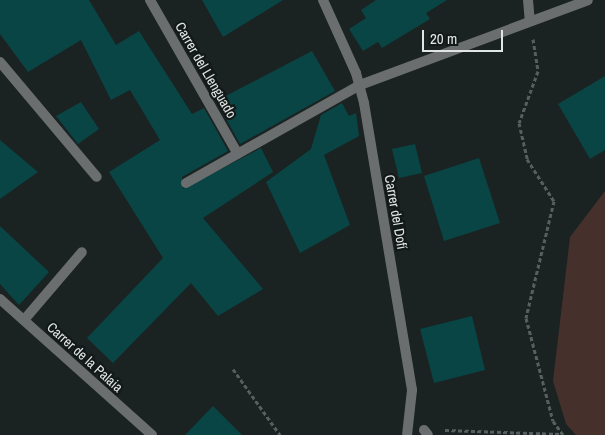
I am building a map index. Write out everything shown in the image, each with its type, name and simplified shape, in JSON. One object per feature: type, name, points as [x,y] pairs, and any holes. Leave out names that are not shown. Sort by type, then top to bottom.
[{"type":"street","name":"Carrer del Llenguado","points":[[150,0],[238,154]]},
{"type":"street","name":"Carrer del Dofí","points":[[323,0],[360,85],[412,390],[407,435]]},
{"type":"street","points":[[528,0],[530,21]]},
{"type":"street","points":[[186,183],[360,85],[588,0]]},
{"type":"street","points":[[0,62],[97,177]]},
{"type":"street","points":[[24,320],[82,252]]},
{"type":"street","name":"Carrer de la Palaia","points":[[0,299],[152,435]]},
{"type":"path","points":[[530,21],[538,71],[520,124],[527,159],[554,201],[526,318],[553,421],[563,435]]},
{"type":"path","points":[[233,369],[280,435]]},
{"type":"path","points":[[426,432],[563,435]]},
{"type":"shaded area","points":[[605,191],[605,435],[576,435],[566,424],[553,381],[570,237]]},
{"type":"building","points":[[0,0],[89,0],[116,45],[139,31],[192,114],[204,108],[228,151],[182,177],[183,189],[261,148],[273,172],[203,218],[263,289],[218,316],[191,283],[113,363],[87,338],[163,258],[109,172],[160,140],[130,90],[111,100],[81,40],[28,72],[0,34]]},
{"type":"building","points":[[202,0],[283,0],[223,37]]},
{"type":"building","points":[[376,0],[447,0],[426,13],[430,19],[382,48],[378,42],[363,51],[349,29],[366,18],[361,10]]},
{"type":"building","points":[[312,51],[335,91],[240,144],[216,101]]},
{"type":"building","points":[[605,76],[605,150],[590,159],[558,104]]},
{"type":"building","points":[[81,102],[99,129],[78,144],[56,116]]},
{"type":"building","points":[[342,103],[349,116],[356,113],[359,136],[324,155],[350,225],[300,253],[266,182],[311,149],[321,115]]},
{"type":"building","points":[[0,140],[38,172],[0,199]]},
{"type":"building","points":[[415,144],[422,173],[399,178],[392,149]]},
{"type":"building","points":[[479,158],[500,223],[444,241],[424,176]]},
{"type":"building","points":[[0,226],[49,272],[19,305],[0,284]]},
{"type":"building","points":[[472,316],[485,370],[434,383],[420,329]]},
{"type":"building","points":[[213,406],[242,435],[185,435]]}]
